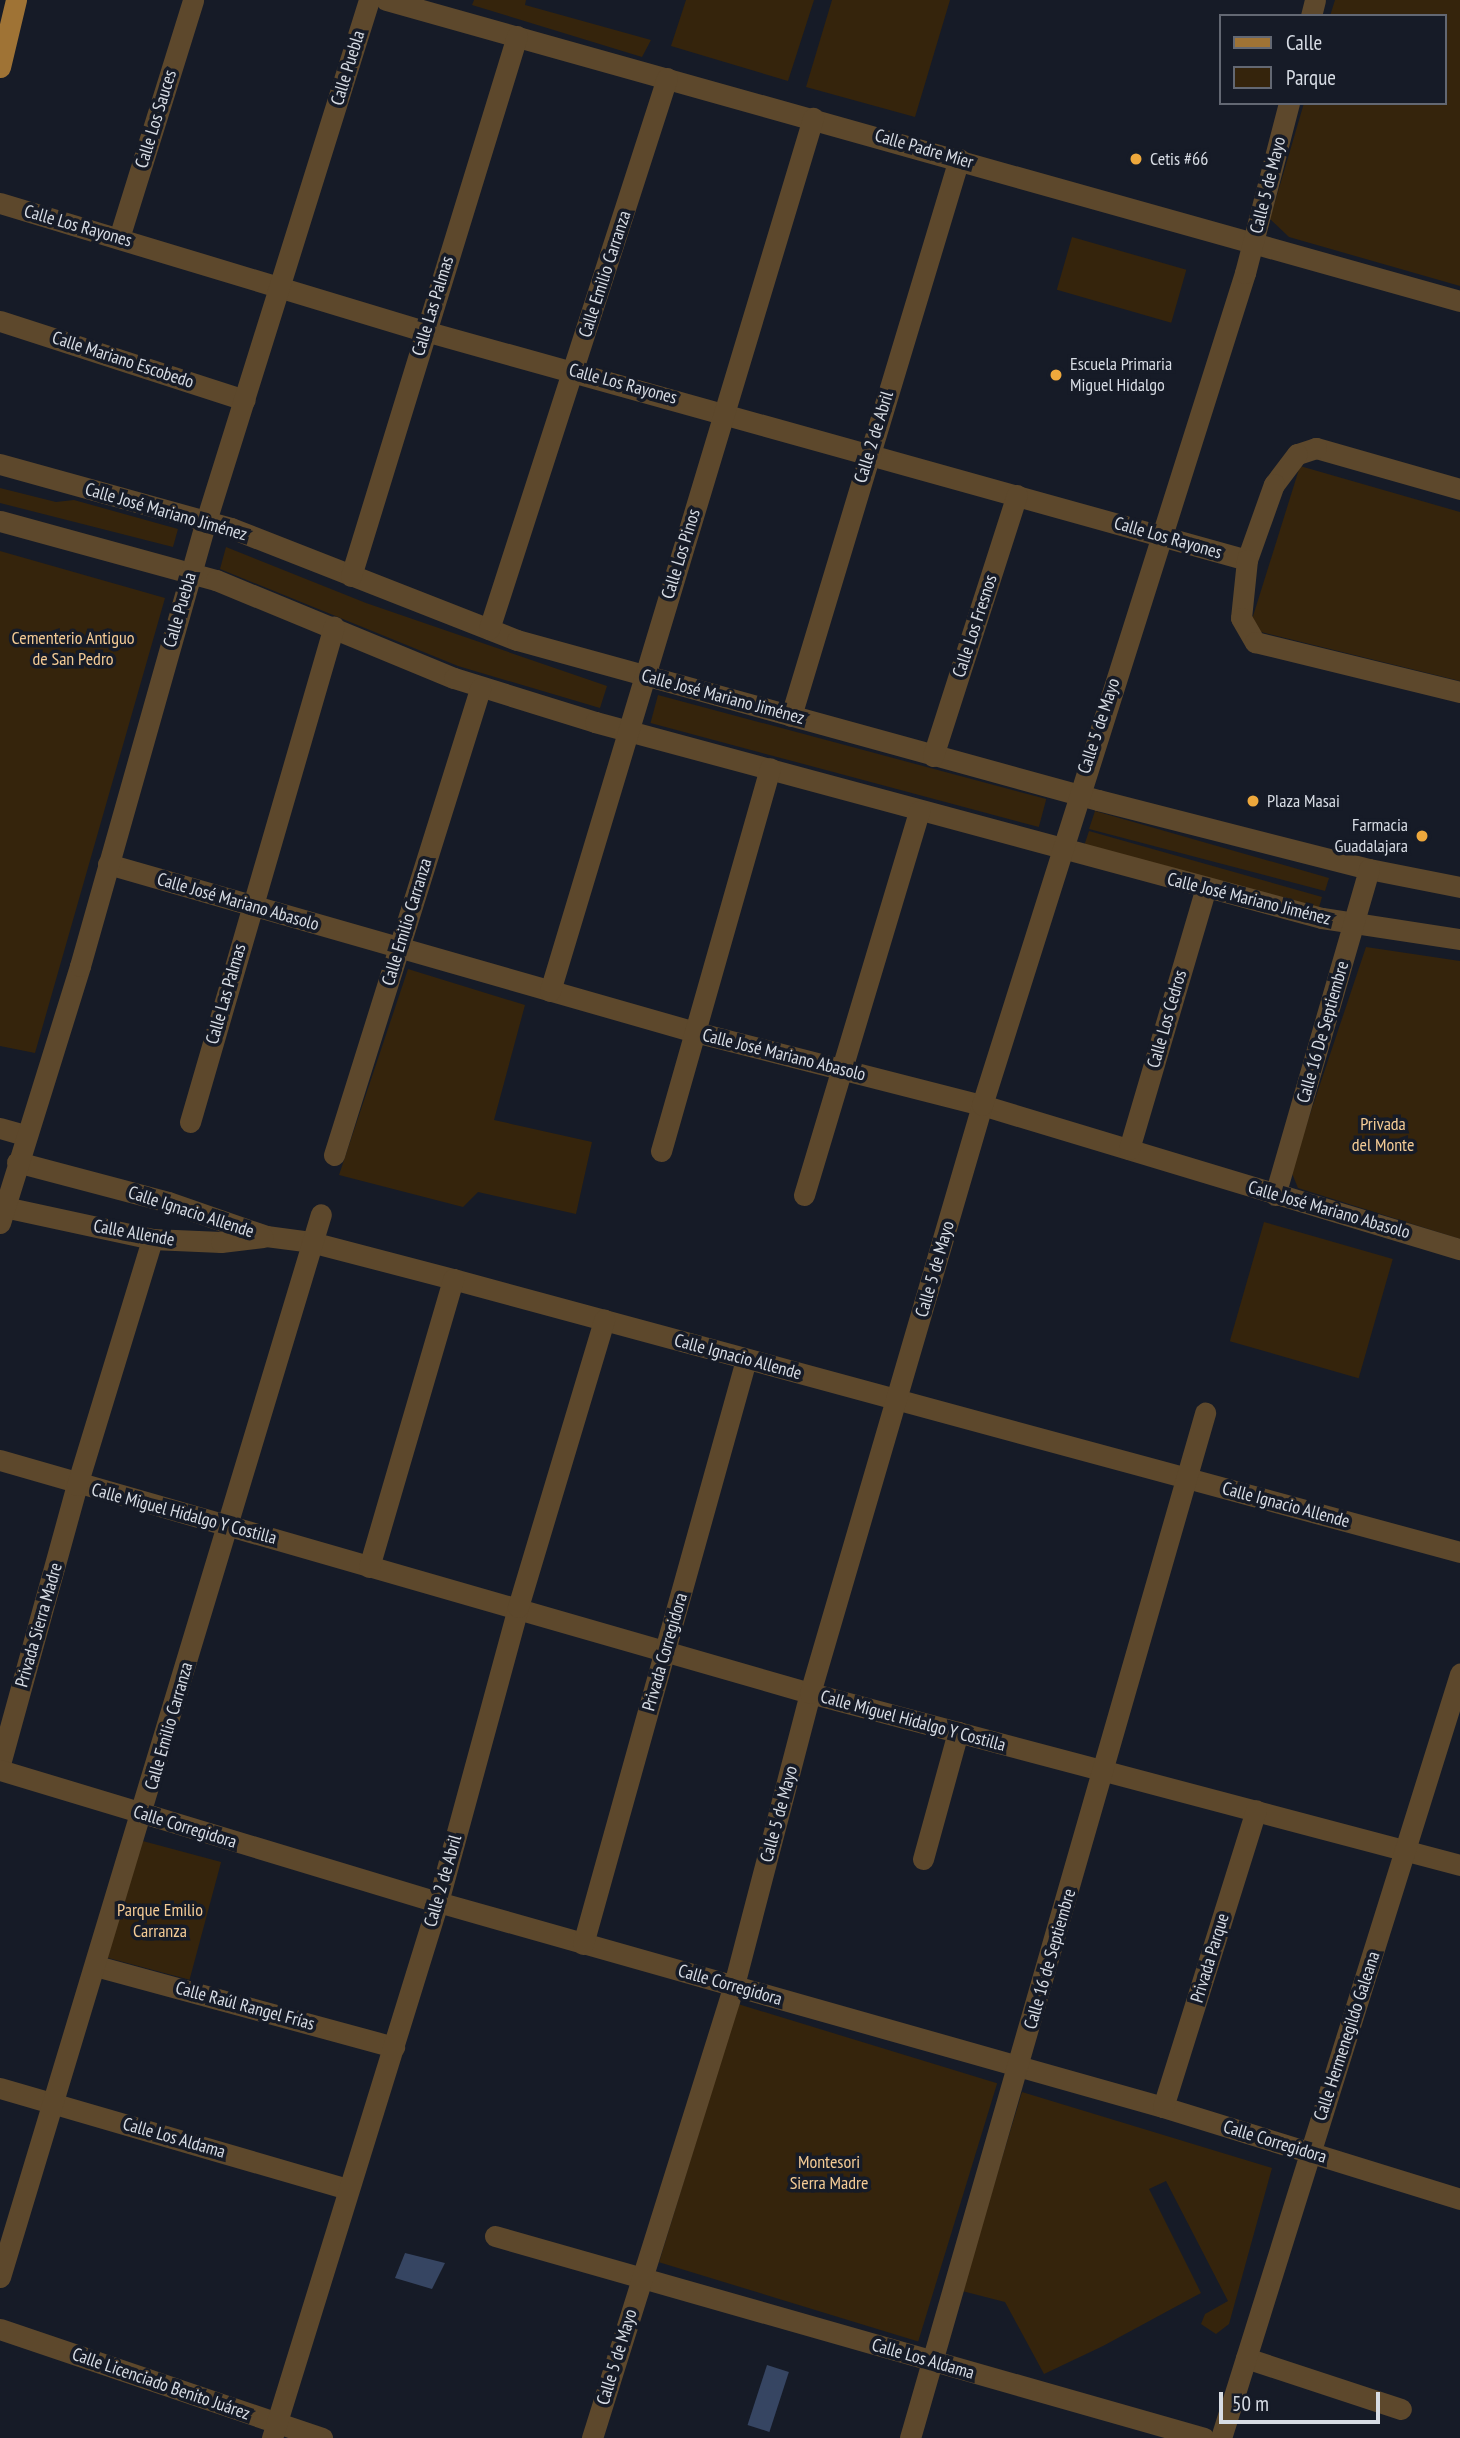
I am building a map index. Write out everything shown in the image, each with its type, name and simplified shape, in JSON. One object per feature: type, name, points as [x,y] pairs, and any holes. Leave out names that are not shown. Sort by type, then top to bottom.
[{"type":"main road","points":[[0,67],[16,0]]},
{"type":"street","name":"Calle Los Sauces","points":[[119,238],[193,0]]},
{"type":"street","name":"Calle Puebla","points":[[1,1212],[108,864],[206,521],[369,0]]},
{"type":"street","name":"Calle Padre Mier","points":[[386,0],[456,9],[517,36],[1460,301]]},
{"type":"street","name":"Calle Las Palmas","points":[[351,576],[517,36]]},
{"type":"street","name":"Calle Emilio Carranza","points":[[489,629],[667,78]]},
{"type":"street","name":"Calle 5 de Mayo","points":[[592,2438],[734,1985],[810,1693],[898,1400],[982,1105],[1077,794],[1163,537],[1254,244],[1289,105]]},
{"type":"street","name":"Calle Los Pinos","points":[[550,990],[626,730],[813,118]]},
{"type":"street","name":"Calle 2 de Abril","points":[[791,716],[958,159]]},
{"type":"street","name":"Calle Los Rayones","points":[[0,203],[425,331],[724,411],[1247,560]]},
{"type":"street","name":"Calle Mariano Escobedo","points":[[0,321],[245,400]]},
{"type":"street","points":[[1460,489],[1316,448],[1291,459],[1274,484],[1247,560],[1241,618],[1255,642],[1460,692]]},
{"type":"street","name":"Calle José Mariano Jiménez","points":[[0,464],[206,521],[489,629],[644,676],[1077,794],[1369,869],[1460,887]]},
{"type":"street","name":"Calle Los Fresnos","points":[[933,756],[1017,495]]},
{"type":"street","name":"Calle José Mariano Jiménez","points":[[0,521],[216,580],[334,626],[480,688],[626,730],[1206,888],[1354,925],[1460,939]]},
{"type":"street","name":"Calle Las Palmas","points":[[190,1122],[334,626]]},
{"type":"street","name":"Calle Emilio Carranza","points":[[334,1155],[480,688]]},
{"type":"street","points":[[661,1151],[770,768]]},
{"type":"street","points":[[804,1195],[919,811]]},
{"type":"street","name":"Calle José Mariano Abasolo","points":[[108,864],[695,1032],[982,1105],[1460,1249]]},
{"type":"street","name":"Calle 16 De Septiembre","points":[[1275,1195],[1369,869]]},
{"type":"street","name":"Calle Los Cedros","points":[[1129,1149],[1206,888]]},
{"type":"street","points":[[0,1128],[26,1135]]},
{"type":"street","name":"Calle Ignacio Allende","points":[[18,1162],[168,1202],[266,1236],[311,1242],[453,1279],[1460,1552]]},
{"type":"street","name":"Calle Allende","points":[[1,1212],[152,1239],[221,1242],[266,1236]]},
{"type":"street","name":"Calle Emilio Carranza","points":[[0,2277],[143,1814],[226,1524],[321,1214]]},
{"type":"street","points":[[77,1485],[152,1239]]},
{"type":"street","points":[[369,1567],[453,1279]]},
{"type":"street","name":"Calle 2 de Abril","points":[[274,2431],[438,1902],[518,1607],[604,1320]]},
{"type":"street","name":"Privada Corregidora","points":[[583,1944],[746,1360]]},
{"type":"street","name":"Calle 16 de Septiembre","points":[[910,2438],[1019,2069],[1205,1413]]},
{"type":"street","name":"Calle Miguel Hidalgo Y Costilla","points":[[0,1460],[77,1485],[226,1524],[810,1693],[1103,1773],[1256,1810],[1460,1865]]},
{"type":"street","name":"Privada Sierra Madre","points":[[0,1767],[77,1485]]},
{"type":"street","name":"Calle Hermenegildo Galeana","points":[[1221,2438],[1460,1674]]},
{"type":"street","points":[[923,1859],[958,1732]]},
{"type":"street","name":"Calle Corregidora","points":[[0,1767],[143,1814],[438,1902],[1019,2069],[1163,2107],[1460,2199]]},
{"type":"street","name":"Privada Parque","points":[[1163,2107],[1256,1810]]},
{"type":"street","name":"Calle Raúl Rangel Frías","points":[[96,1966],[394,2047]]},
{"type":"street","name":"Calle Los Aldama","points":[[0,2088],[347,2189]]},
{"type":"street","name":"Calle Los Aldama","points":[[495,2236],[1204,2438]]},
{"type":"street","name":"Calle Licenciado Benito Juárez","points":[[0,2329],[274,2431],[322,2438]]},
{"type":"street","points":[[1246,2358],[1401,2409]]},
{"type":"green space","points":[[474,0],[526,0],[525,5],[651,40],[642,57],[472,5]]},
{"type":"green space","points":[[686,0],[814,0],[788,81],[671,46]]},
{"type":"green space","points":[[832,0],[950,0],[915,117],[806,87]]},
{"type":"green space","points":[[1335,0],[1460,0],[1460,286],[1289,237],[1270,219],[1303,105],[1446,105],[1446,14],[1331,14]]},
{"type":"green space","points":[[1072,237],[1186,270],[1171,323],[1057,290]]},
{"type":"green space","points":[[1300,466],[1460,512],[1460,681],[1249,629]]},
{"type":"green space","points":[[0,488],[56,502],[74,500],[178,529],[173,547],[0,503]]},
{"type":"green space","points":[[226,547],[366,603],[607,686],[600,708],[458,666],[220,569]]},
{"type":"green space","name":"Cementerio Antiguo de San Pedro","points":[[0,551],[165,598],[35,1053],[0,1046]]},
{"type":"green space","points":[[658,695],[1046,799],[1039,827],[650,723]]},
{"type":"green space","points":[[1095,811],[1329,878],[1325,891],[1089,829]]},
{"type":"green space","points":[[1089,831],[1322,897],[1318,911],[1083,849]]},
{"type":"green space","name":"Privada del Monte","points":[[1366,947],[1460,961],[1460,1239],[1298,1188],[1291,1171]]},
{"type":"green space","points":[[408,969],[525,1005],[494,1120],[592,1142],[576,1214],[478,1192],[463,1207],[339,1175]]},
{"type":"green space","points":[[1264,1222],[1393,1259],[1359,1378],[1230,1341]]},
{"type":"green space","name":"Parque Emilio Carranza","points":[[139,1840],[221,1862],[190,1980],[107,1958]]},
{"type":"green space","name":"Montesori Sierra Madre","points":[[738,2004],[997,2083],[918,2341],[659,2262]]},
{"type":"green space","points":[[1022,2092],[1272,2168],[1229,2324],[1216,2334],[1201,2324],[1205,2314],[1228,2301],[1166,2181],[1149,2189],[1201,2293],[1103,2346],[1044,2374],[1005,2302],[962,2291]]},
{"type":"water","points":[[405,2253],[445,2263],[432,2289],[395,2278]]},
{"type":"water","points":[[767,2365],[789,2372],[769,2432],[748,2425]]},
{"type":"place","name":"Cetis #66","points":[[1136,159]]},
{"type":"place","name":"Escuela Primaria Miguel Hidalgo","points":[[1056,375]]},
{"type":"place","name":"Plaza Masai","points":[[1253,801]]},
{"type":"place","name":"Farmacia Guadalajara","points":[[1422,836]]}]
